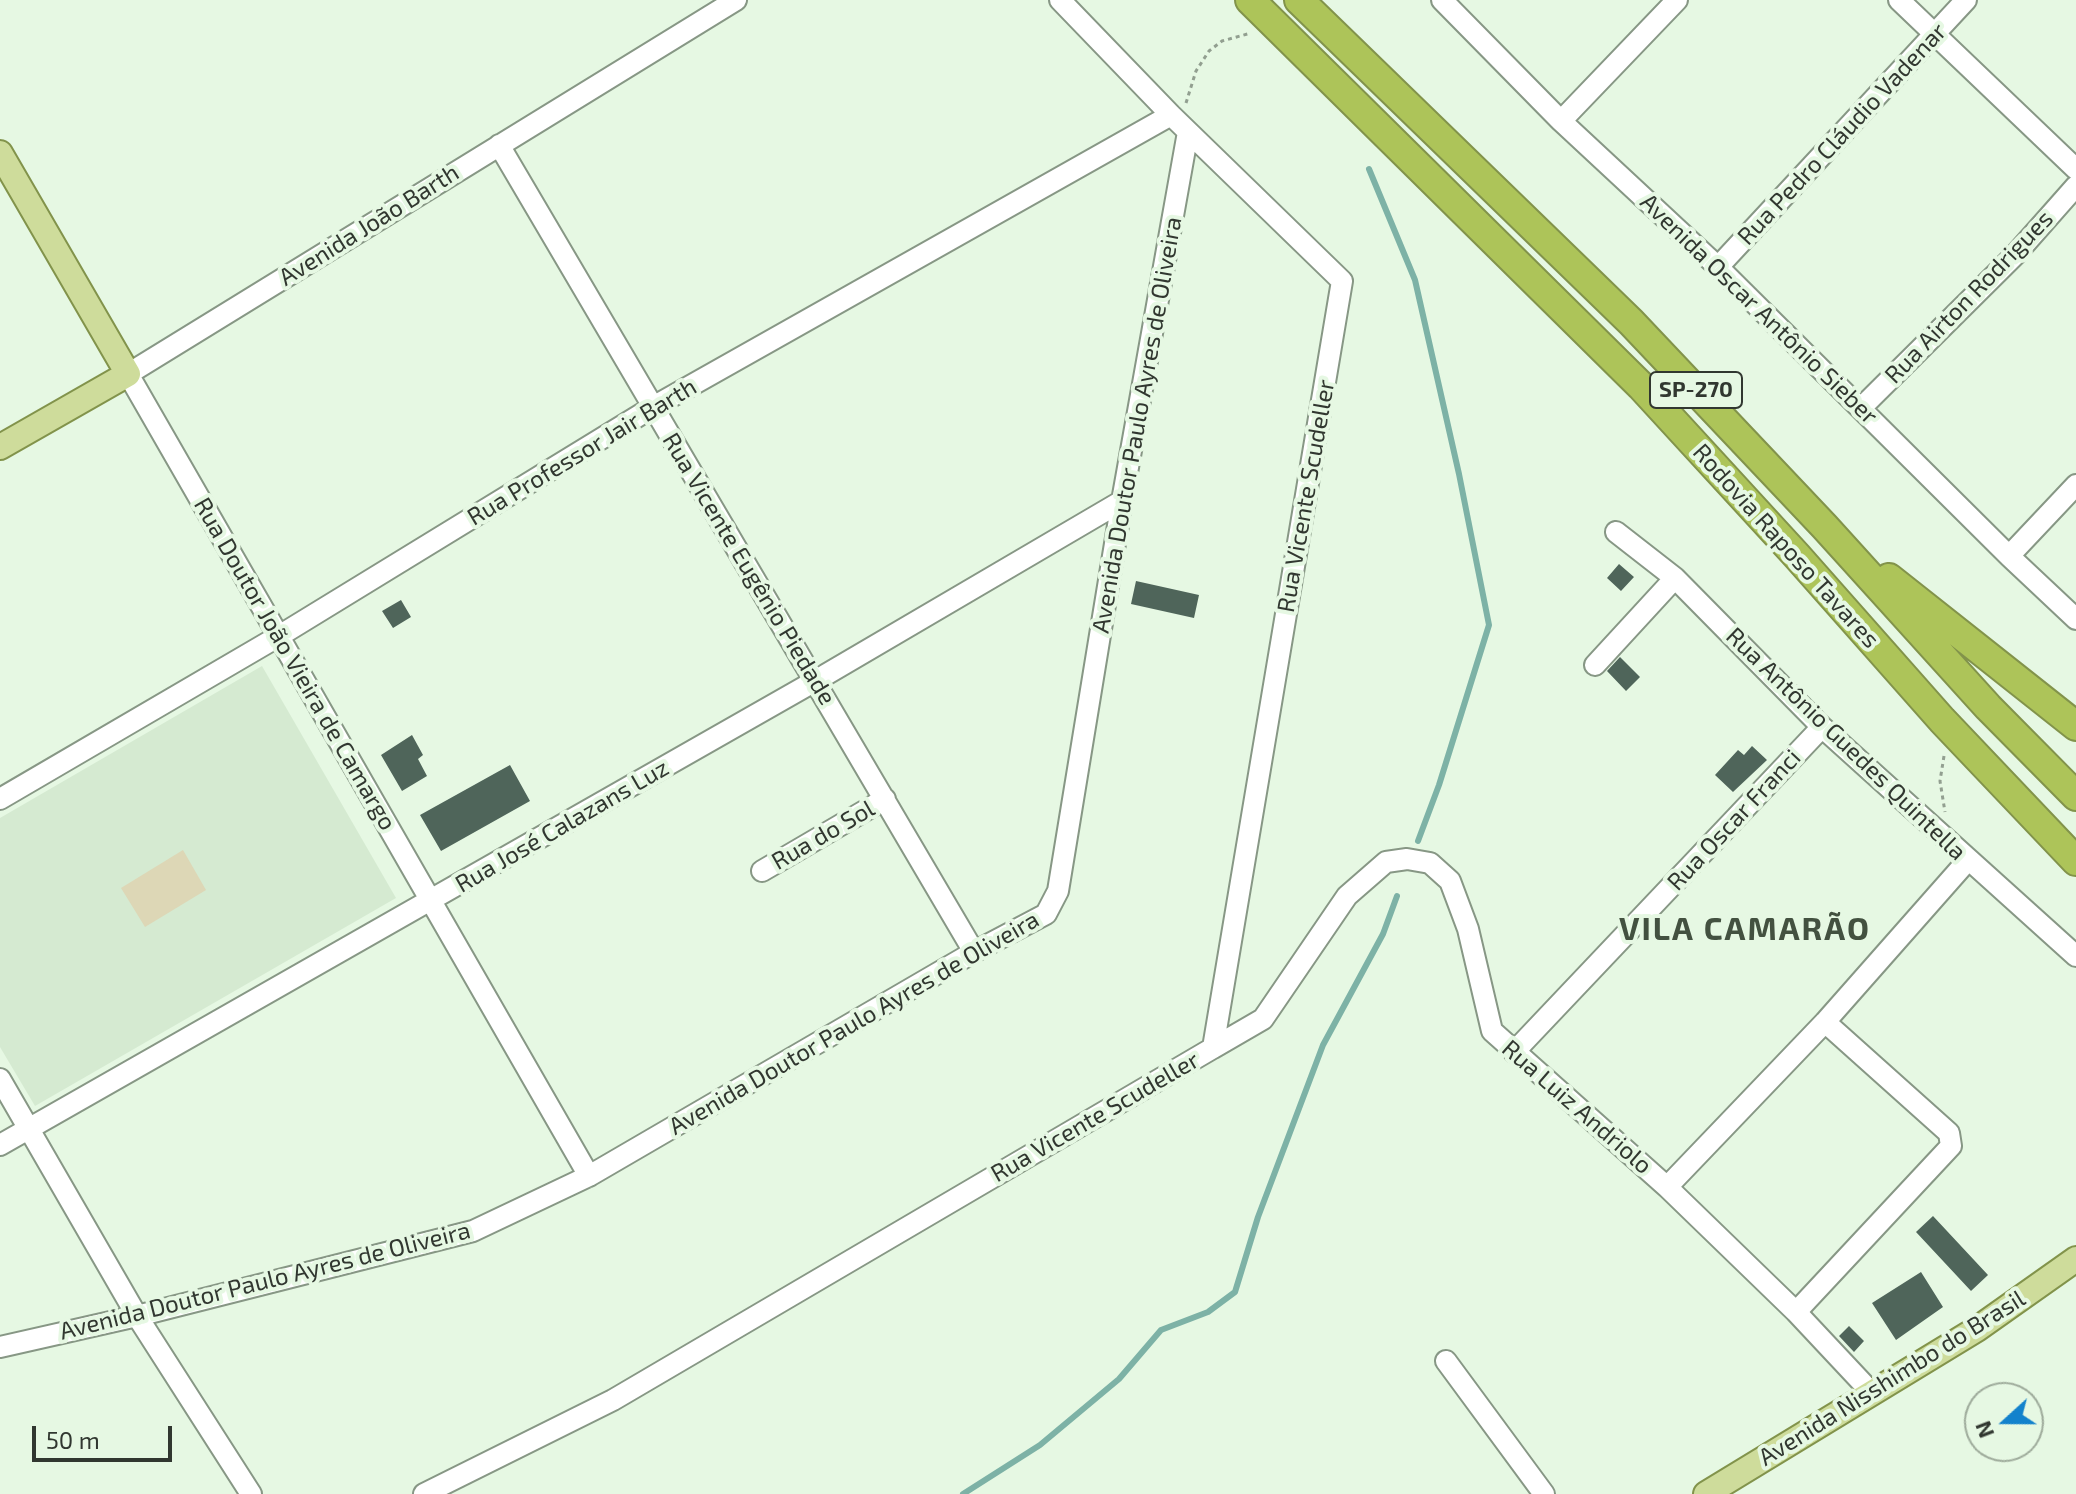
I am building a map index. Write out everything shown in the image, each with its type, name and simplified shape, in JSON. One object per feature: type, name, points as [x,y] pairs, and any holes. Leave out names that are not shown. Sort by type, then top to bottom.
[{"type":"highway","name":"Rodovia Raposo Tavares","points":[[1250,0],[1641,386],[1958,737],[2076,861]]},
{"type":"highway","name":"Rodovia Raposo Tavares","points":[[1299,0],[1631,322],[1825,527],[1988,707],[2076,796]]},
{"type":"highway","points":[[1825,527],[2076,726]]},
{"type":"main road","name":"Rua Doutor João Vieira de Camargo","points":[[0,153],[128,374]]},
{"type":"main road","name":"Avenida João Barth","points":[[0,447],[128,374]]},
{"type":"main road","name":"Avenida Nisshimbo do Brasil","points":[[1706,1494],[1977,1329],[2076,1259]]},
{"type":"street","name":"Avenida João Barth","points":[[128,374],[736,0]]},
{"type":"street","points":[[1060,0],[1179,124]]},
{"type":"street","name":"Avenida Oscar Antônio Sieber","points":[[1442,0],[1561,121],[1718,267],[2076,619]]},
{"type":"street","points":[[1561,121],[1677,0]]},
{"type":"street","points":[[1899,0],[2076,169]]},
{"type":"street","name":"Rua Pedro Cláudio Vadenar","points":[[1718,267],[1966,0]]},
{"type":"street","name":"Rua Vicente Scudeller","points":[[424,1494],[613,1400],[1213,1048],[1342,281],[1179,124]]},
{"type":"street","name":"Rua Professor Jair Barth","points":[[0,799],[279,636],[653,407],[1179,124]]},
{"type":"street","name":"Avenida Doutor Paulo Ayres de Oliveira","points":[[0,1347],[137,1316],[473,1231],[589,1176],[974,952],[1046,914],[1058,891],[1122,501],[1179,124]]},
{"type":"street","name":"Rua Vicente Eugênio Piedade","points":[[499,145],[974,952]]},
{"type":"street","name":"Rua Airton Rodrigues","points":[[1862,407],[2015,255],[2076,186]]},
{"type":"street","name":"Rua Doutor João Vieira de Camargo","points":[[128,374],[589,1176]]},
{"type":"street","points":[[2009,556],[2076,485]]},
{"type":"street","name":"Rua José Calazans Luz","points":[[0,1145],[815,681],[1122,501]]},
{"type":"street","name":"Rua Antônio Guedes Quintella","points":[[1616,532],[1675,578],[1822,727],[2076,956]]},
{"type":"street","points":[[1595,665],[1675,578]]},
{"type":"street","name":"Rua Oscar Franci","points":[[1514,1052],[1822,727]]},
{"type":"street","name":"Rua do Sol","points":[[762,871],[885,799]]},
{"type":"street","name":"Rua Luiz Andriolo","points":[[1213,1048],[1263,1019],[1347,896],[1386,862],[1407,859],[1430,863],[1450,881],[1468,929],[1492,1031],[1667,1187],[1796,1312],[1871,1392]]},
{"type":"street","points":[[1667,1187],[1825,1022],[1968,860]]},
{"type":"street","points":[[1796,1312],[1951,1146],[1949,1133],[1825,1022]]},
{"type":"street","points":[[0,1079],[137,1316],[251,1494]]},
{"type":"street","points":[[1446,1361],[1544,1494]]},
{"type":"path","points":[[1179,124],[1196,71],[1209,51],[1222,41],[1249,33],[1283,31]]},
{"type":"path","points":[[1946,816],[1940,781],[1944,758],[1958,737]]},
{"type":"shaded area","points":[[262,666],[396,898],[35,1106],[0,1047],[0,818]]},
{"type":"shaded area","points":[[183,850],[206,890],[145,927],[121,888]]},
{"type":"building","points":[[1619,564],[1634,577],[1621,591],[1607,578]]},
{"type":"building","points":[[1136,581],[1199,595],[1194,618],[1131,604]]},
{"type":"building","points":[[401,600],[411,617],[393,628],[382,611]]},
{"type":"building","points":[[1620,657],[1640,677],[1626,691],[1607,671]]},
{"type":"building","points":[[412,735],[423,755],[418,759],[427,776],[402,791],[381,755]]},
{"type":"building","points":[[1752,746],[1767,760],[1733,792],[1715,775],[1738,750],[1744,755]]},
{"type":"building","points":[[510,765],[530,801],[441,851],[420,815]]},
{"type":"building","points":[[1933,1216],[1988,1275],[1971,1291],[1916,1232]]},
{"type":"building","points":[[1921,1272],[1943,1307],[1896,1340],[1872,1303]]},
{"type":"building","points":[[1849,1326],[1864,1341],[1854,1352],[1839,1336]]},
{"type":"waterway","points":[[1369,169],[1415,280],[1489,625],[1439,785],[1418,841]]},
{"type":"waterway","points":[[963,1494],[1040,1445],[1119,1379],[1161,1330],[1208,1312],[1235,1292],[1258,1217],[1323,1045],[1383,934],[1397,896]]},
{"type":"district","name":"VILA CAMARÃO","points":[[1745,929]]}]
